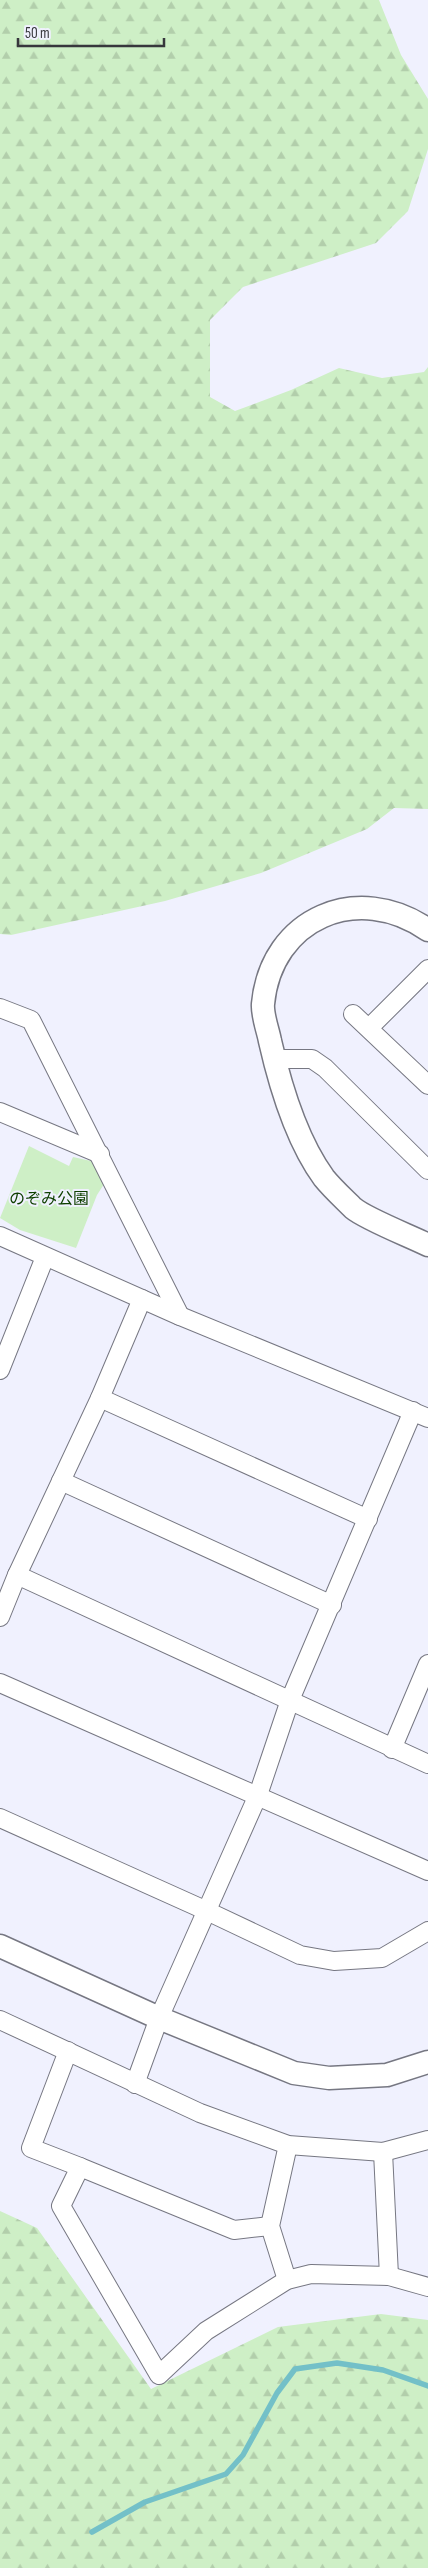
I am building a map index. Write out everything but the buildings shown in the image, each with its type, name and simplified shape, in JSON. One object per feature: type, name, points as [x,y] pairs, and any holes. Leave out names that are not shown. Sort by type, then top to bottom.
[{"type":"street","points":[[428,930],[396,913],[366,907],[336,910],[311,921],[292,936],[270,969],[262,1006],[274,1059],[292,1115],[324,1178],[355,1209],[428,1245]]},
{"type":"street","points":[[370,1028],[428,969]]},
{"type":"street","points":[[0,1008],[31,1020],[180,1316]]},
{"type":"street","points":[[353,1014],[370,1028],[428,1085]]},
{"type":"street","points":[[274,1059],[312,1059],[325,1068],[428,1170]]},
{"type":"street","points":[[0,1112],[100,1154]]},
{"type":"street","points":[[0,1236],[45,1258],[180,1316],[421,1415],[368,1519],[290,1700],[258,1795],[159,2018],[135,2084]]},
{"type":"street","points":[[1,1366],[45,1258]]},
{"type":"street","points":[[0,1617],[17,1575],[100,1398],[142,1299]]},
{"type":"street","points":[[100,1398],[368,1519]]},
{"type":"street","points":[[61,1481],[332,1605]]},
{"type":"street","points":[[17,1575],[428,1764]]},
{"type":"street","points":[[392,1749],[428,1664]]},
{"type":"street","points":[[0,1683],[428,1871]]},
{"type":"street","points":[[0,1818],[207,1911],[300,1956],[334,1962],[382,1958],[428,1932]]},
{"type":"street","points":[[0,1946],[159,2018],[294,2073],[329,2078],[387,2075],[428,2062]]},
{"type":"street","points":[[0,2020],[200,2113],[288,2145],[383,2152],[428,2140]]},
{"type":"street","points":[[68,2051],[31,2148],[234,2230],[270,2226]]},
{"type":"street","points":[[286,2280],[270,2226],[288,2145]]},
{"type":"street","points":[[383,2152],[389,2276]]},
{"type":"street","points":[[80,2167],[61,2206],[159,2375],[206,2331],[286,2280],[311,2274],[389,2276],[428,2287]]},
{"type":"green space","points":[[0,0],[379,0],[401,55],[428,99],[428,149],[408,211],[376,243],[243,287],[210,320],[210,397],[235,411],[291,390],[339,368],[382,378],[424,372],[428,367],[428,809],[394,808],[367,829],[261,873],[165,901],[11,935],[0,934]]},
{"type":"green space","name":"のぞみ公園","points":[[29,1146],[69,1166],[73,1157],[91,1161],[106,1181],[97,1195],[76,1248],[20,1230],[0,1218]]},
{"type":"green space","points":[[0,2211],[37,2228],[151,2389],[278,2327],[381,2314],[428,2320],[428,2568],[0,2568]]},
{"type":"waterway","points":[[92,2532],[145,2502],[226,2474],[243,2455],[277,2393],[295,2369],[337,2363],[383,2370],[428,2386]]}]
